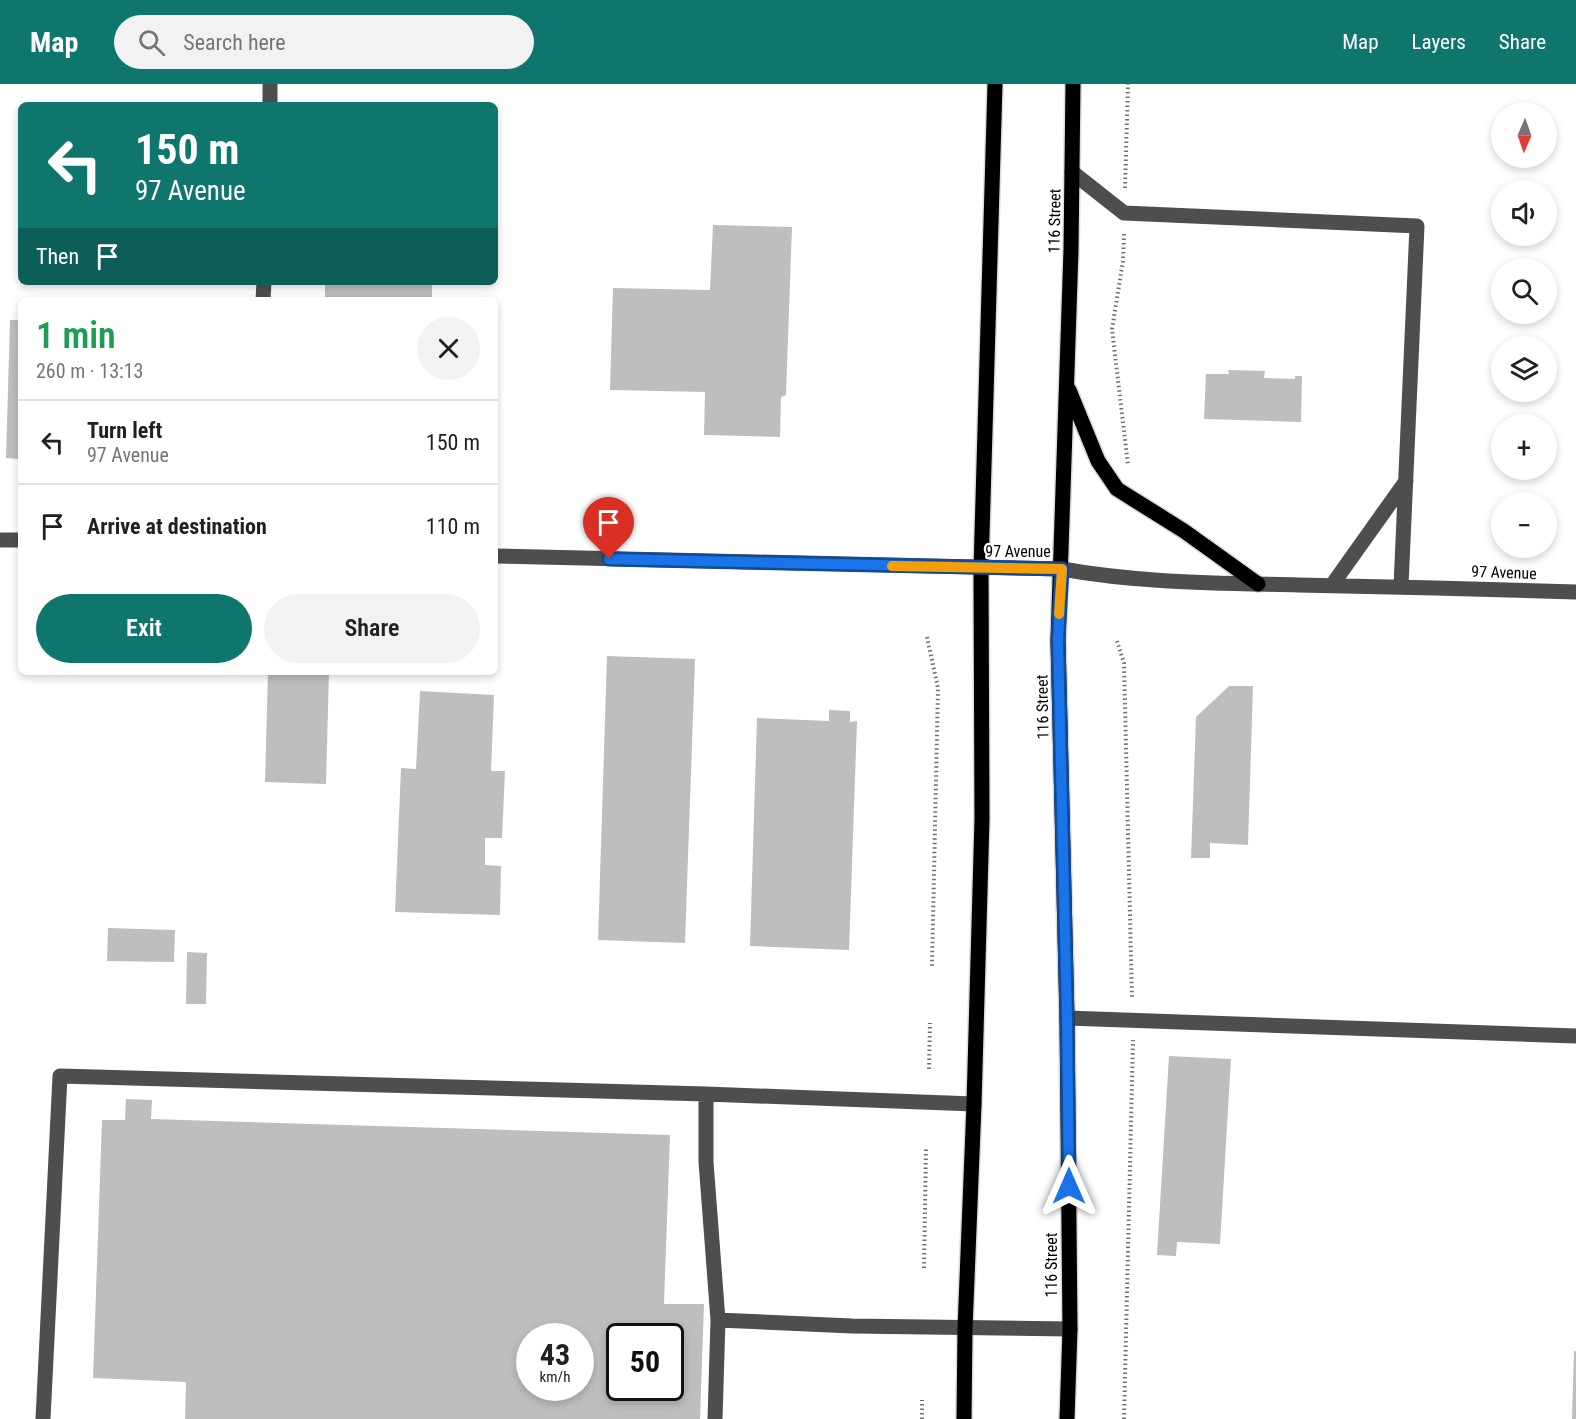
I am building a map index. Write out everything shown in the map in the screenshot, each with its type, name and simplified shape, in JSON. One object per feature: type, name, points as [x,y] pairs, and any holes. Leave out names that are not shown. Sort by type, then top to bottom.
[{"type":"main road","points":[[964,1419],[982,808],[981,568],[995,84]]},
{"type":"main road","name":"116 Street","points":[[1067,1419],[1070,1329],[1067,1018],[1058,640],[1062,569],[1073,84]]},
{"type":"main road","points":[[1066,384],[1098,461],[1117,489],[1184,531],[1258,584]]},
{"type":"street","points":[[270,84],[270,102]]},
{"type":"street","points":[[1072,172],[1124,213],[1417,226],[1401,586]]},
{"type":"street","points":[[1332,585],[1406,482]]},
{"type":"street","points":[[0,540],[18,540]]},
{"type":"street","name":"97 Avenue","points":[[498,556],[1062,569],[1109,577],[1258,584],[1576,592]]},
{"type":"street","points":[[1067,1018],[1576,1036]]},
{"type":"street","points":[[43,1419],[60,1076],[974,1104]]},
{"type":"street","points":[[706,1094],[706,1162],[718,1320],[715,1419]]},
{"type":"street","points":[[718,1320],[965,1329],[1070,1329]]},
{"type":"path","points":[[1128,84],[1123,261],[1112,329],[1128,472]]},
{"type":"path","points":[[927,637],[938,688],[932,966]]},
{"type":"path","points":[[929,1069],[930,1023]]},
{"type":"path","points":[[924,1268],[926,1148]]},
{"type":"path","points":[[922,1400],[922,1419]]},
{"type":"building","points":[[713,225],[792,227],[786,395],[781,397],[780,437],[704,435],[705,392],[610,390],[613,288],[710,290]]},
{"type":"building","points":[[325,285],[432,285],[432,297],[325,297]]},
{"type":"building","points":[[10,320],[18,320],[18,459],[6,458]]},
{"type":"building","points":[[1228,370],[1265,371],[1264,378],[1295,379],[1295,376],[1302,376],[1301,422],[1204,419],[1206,374],[1229,374]]},
{"type":"building","points":[[607,656],[695,659],[685,943],[598,940]]},
{"type":"building","points":[[268,675],[329,675],[326,784],[265,782]]},
{"type":"building","points":[[1229,686],[1253,686],[1248,845],[1210,843],[1210,858],[1191,858],[1196,717]]},
{"type":"building","points":[[420,691],[494,695],[491,771],[505,771],[502,838],[485,838],[485,865],[501,866],[500,915],[395,912],[401,768],[416,769]]},
{"type":"building","points":[[829,710],[850,711],[850,722],[857,721],[849,950],[750,946],[757,718],[829,721]]},
{"type":"building","points":[[108,928],[175,930],[174,962],[107,961]]},
{"type":"building","points":[[187,952],[207,953],[206,1004],[186,1004]]},
{"type":"building","points":[[1169,1056],[1231,1059],[1220,1244],[1177,1242],[1176,1256],[1157,1255]]},
{"type":"building","points":[[126,1099],[152,1100],[151,1119],[670,1135],[664,1304],[704,1304],[700,1419],[185,1419],[186,1382],[93,1378],[102,1120],[125,1120]]},
{"type":"building","points":[[1574,1351],[1576,1351],[1576,1419],[1572,1419]]},
{"type":"slow traffic","points":[[892,566],[1062,569],[1059,614]]},
{"type":"route","points":[[609,559],[1062,569],[1058,640],[1069,1186]]}]
